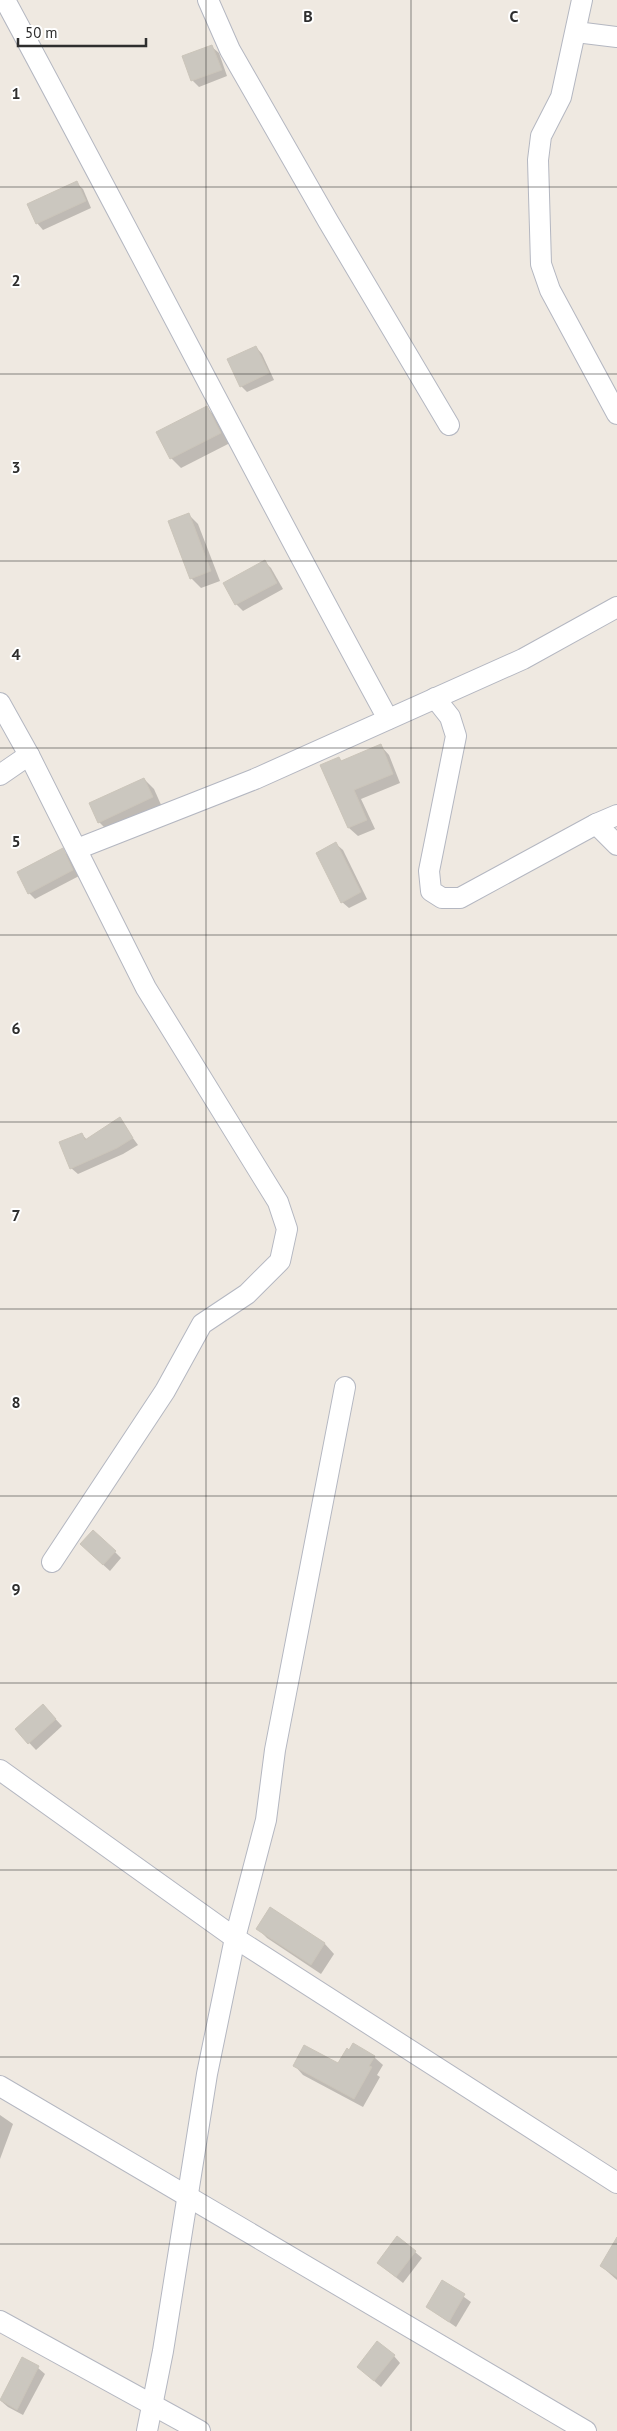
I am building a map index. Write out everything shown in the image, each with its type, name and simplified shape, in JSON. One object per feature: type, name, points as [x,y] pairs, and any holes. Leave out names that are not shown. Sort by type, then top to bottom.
[{"type":"street","points":[[5,0],[129,229],[284,528],[388,719]]},
{"type":"street","points":[[208,0],[230,50],[328,221],[449,425]]},
{"type":"street","points":[[582,0],[561,97],[541,136],[538,160],[541,264],[550,290],[617,414]]},
{"type":"street","points":[[576,32],[617,37]]},
{"type":"street","points":[[77,849],[255,779],[523,659],[617,607]]},
{"type":"street","points":[[435,698],[450,717],[456,736],[429,871],[431,891],[442,898],[460,898],[596,824],[617,815]]},
{"type":"street","points":[[0,703],[29,755],[146,988],[278,1202],[287,1229],[280,1261],[247,1294],[202,1324],[165,1391],[52,1562]]},
{"type":"street","points":[[0,776],[29,755]]},
{"type":"street","points":[[596,824],[617,845]]},
{"type":"street","points":[[147,2431],[207,2074],[234,1938],[266,1820],[274,1750],[345,1387]]},
{"type":"street","points":[[0,1770],[234,1938],[617,2183]]},
{"type":"street","points":[[0,2086],[187,2194],[586,2431]]},
{"type":"street","points":[[0,2321],[200,2431]]},
{"type":"building","points":[[212,45],[222,70],[191,81],[182,56]]},
{"type":"building","points":[[77,181],[86,201],[36,224],[27,204]]},
{"type":"building","points":[[256,346],[269,373],[240,387],[227,359]]},
{"type":"building","points":[[207,406],[221,433],[170,459],[156,432]]},
{"type":"building","points":[[189,513],[211,571],[190,579],[168,521]]},
{"type":"building","points":[[265,560],[277,583],[235,605],[223,583]]},
{"type":"building","points":[[381,744],[393,774],[354,790],[367,820],[348,828],[320,765],[339,757],[341,761]]},
{"type":"building","points":[[144,778],[153,797],[98,823],[89,803]]},
{"type":"building","points":[[336,842],[361,892],[341,903],[316,853]]},
{"type":"building","points":[[63,848],[73,870],[28,894],[17,872]]},
{"type":"building","points":[[120,1117],[133,1138],[117,1148],[70,1169],[59,1142],[82,1133],[85,1140]]},
{"type":"building","points":[[93,1530],[116,1551],[103,1565],[80,1544]]},
{"type":"building","points":[[43,1704],[56,1719],[28,1744],[15,1729]]},
{"type":"building","points":[[270,1907],[325,1943],[311,1965],[256,1929]]},
{"type":"building","points":[[353,2043],[375,2056],[369,2066],[372,2067],[354,2099],[293,2066],[304,2045],[338,2063],[347,2048],[349,2050]]},
{"type":"building","points":[[397,2236],[416,2251],[396,2277],[377,2263]]},
{"type":"building","points":[[617,2237],[617,2277],[600,2266]]},
{"type":"building","points":[[442,2280],[465,2294],[449,2322],[426,2307]]},
{"type":"building","points":[[377,2341],[395,2355],[374,2381],[357,2367]]},
{"type":"building","points":[[22,2357],[39,2366],[17,2410],[0,2400]]}]
